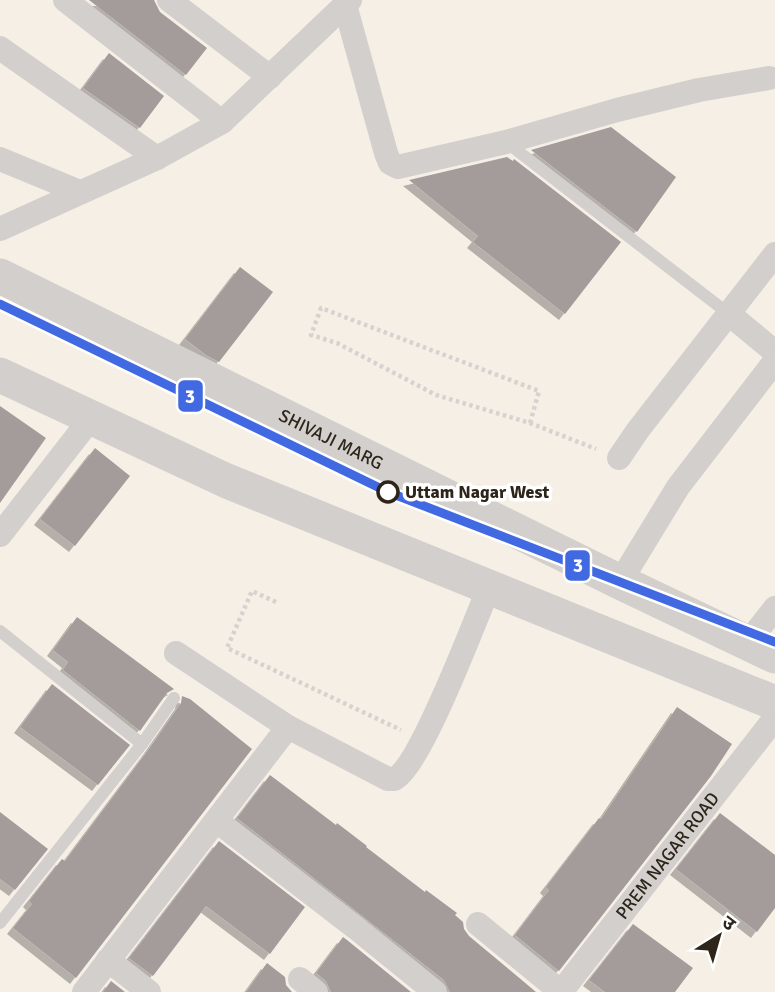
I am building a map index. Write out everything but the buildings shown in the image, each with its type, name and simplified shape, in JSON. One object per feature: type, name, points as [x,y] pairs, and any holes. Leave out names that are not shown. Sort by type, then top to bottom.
[{"type":"main road","name":"SHIVAJI MARG","points":[[0,276],[761,650]]},
{"type":"main road","points":[[0,375],[227,481],[775,703]]},
{"type":"street","points":[[65,0],[222,122]]},
{"type":"street","points":[[169,0],[270,77]]},
{"type":"street","points":[[0,229],[157,158],[222,122],[348,2],[390,163],[398,167],[506,142],[699,90],[772,78]]},
{"type":"street","points":[[0,48],[157,158]]},
{"type":"street","points":[[0,159],[80,192]]},
{"type":"street","points":[[619,458],[775,254]]},
{"type":"street","points":[[729,314],[775,352]]},
{"type":"street","points":[[620,582],[678,487],[775,361]]},
{"type":"street","points":[[0,535],[92,417]]},
{"type":"street","points":[[177,653],[288,727],[388,779],[394,779],[404,773],[424,740],[489,587]]},
{"type":"street","points":[[761,650],[775,608]]},
{"type":"street","name":"PREM NAGAR ROAD","points":[[561,992],[775,718]]},
{"type":"street","points":[[84,992],[288,727]]},
{"type":"street","points":[[217,821],[435,992]]},
{"type":"street","points":[[478,924],[561,992]]},
{"type":"street","points":[[108,960],[149,992]]},
{"type":"lane","points":[[506,142],[729,314]]},
{"type":"lane","points":[[0,631],[142,744]]},
{"type":"lane","points":[[0,923],[142,744],[174,698]]},
{"type":"path","points":[[530,423],[538,391],[321,308],[311,335],[337,343],[436,395],[530,423],[619,458]]},
{"type":"path","points":[[276,602],[252,591],[227,648],[424,740]]},
{"type":"transit line","name":"3","points":[[0,304],[388,492],[775,642]]},
{"type":"place","name":"Uttam Nagar West","points":[[388,492]]}]
